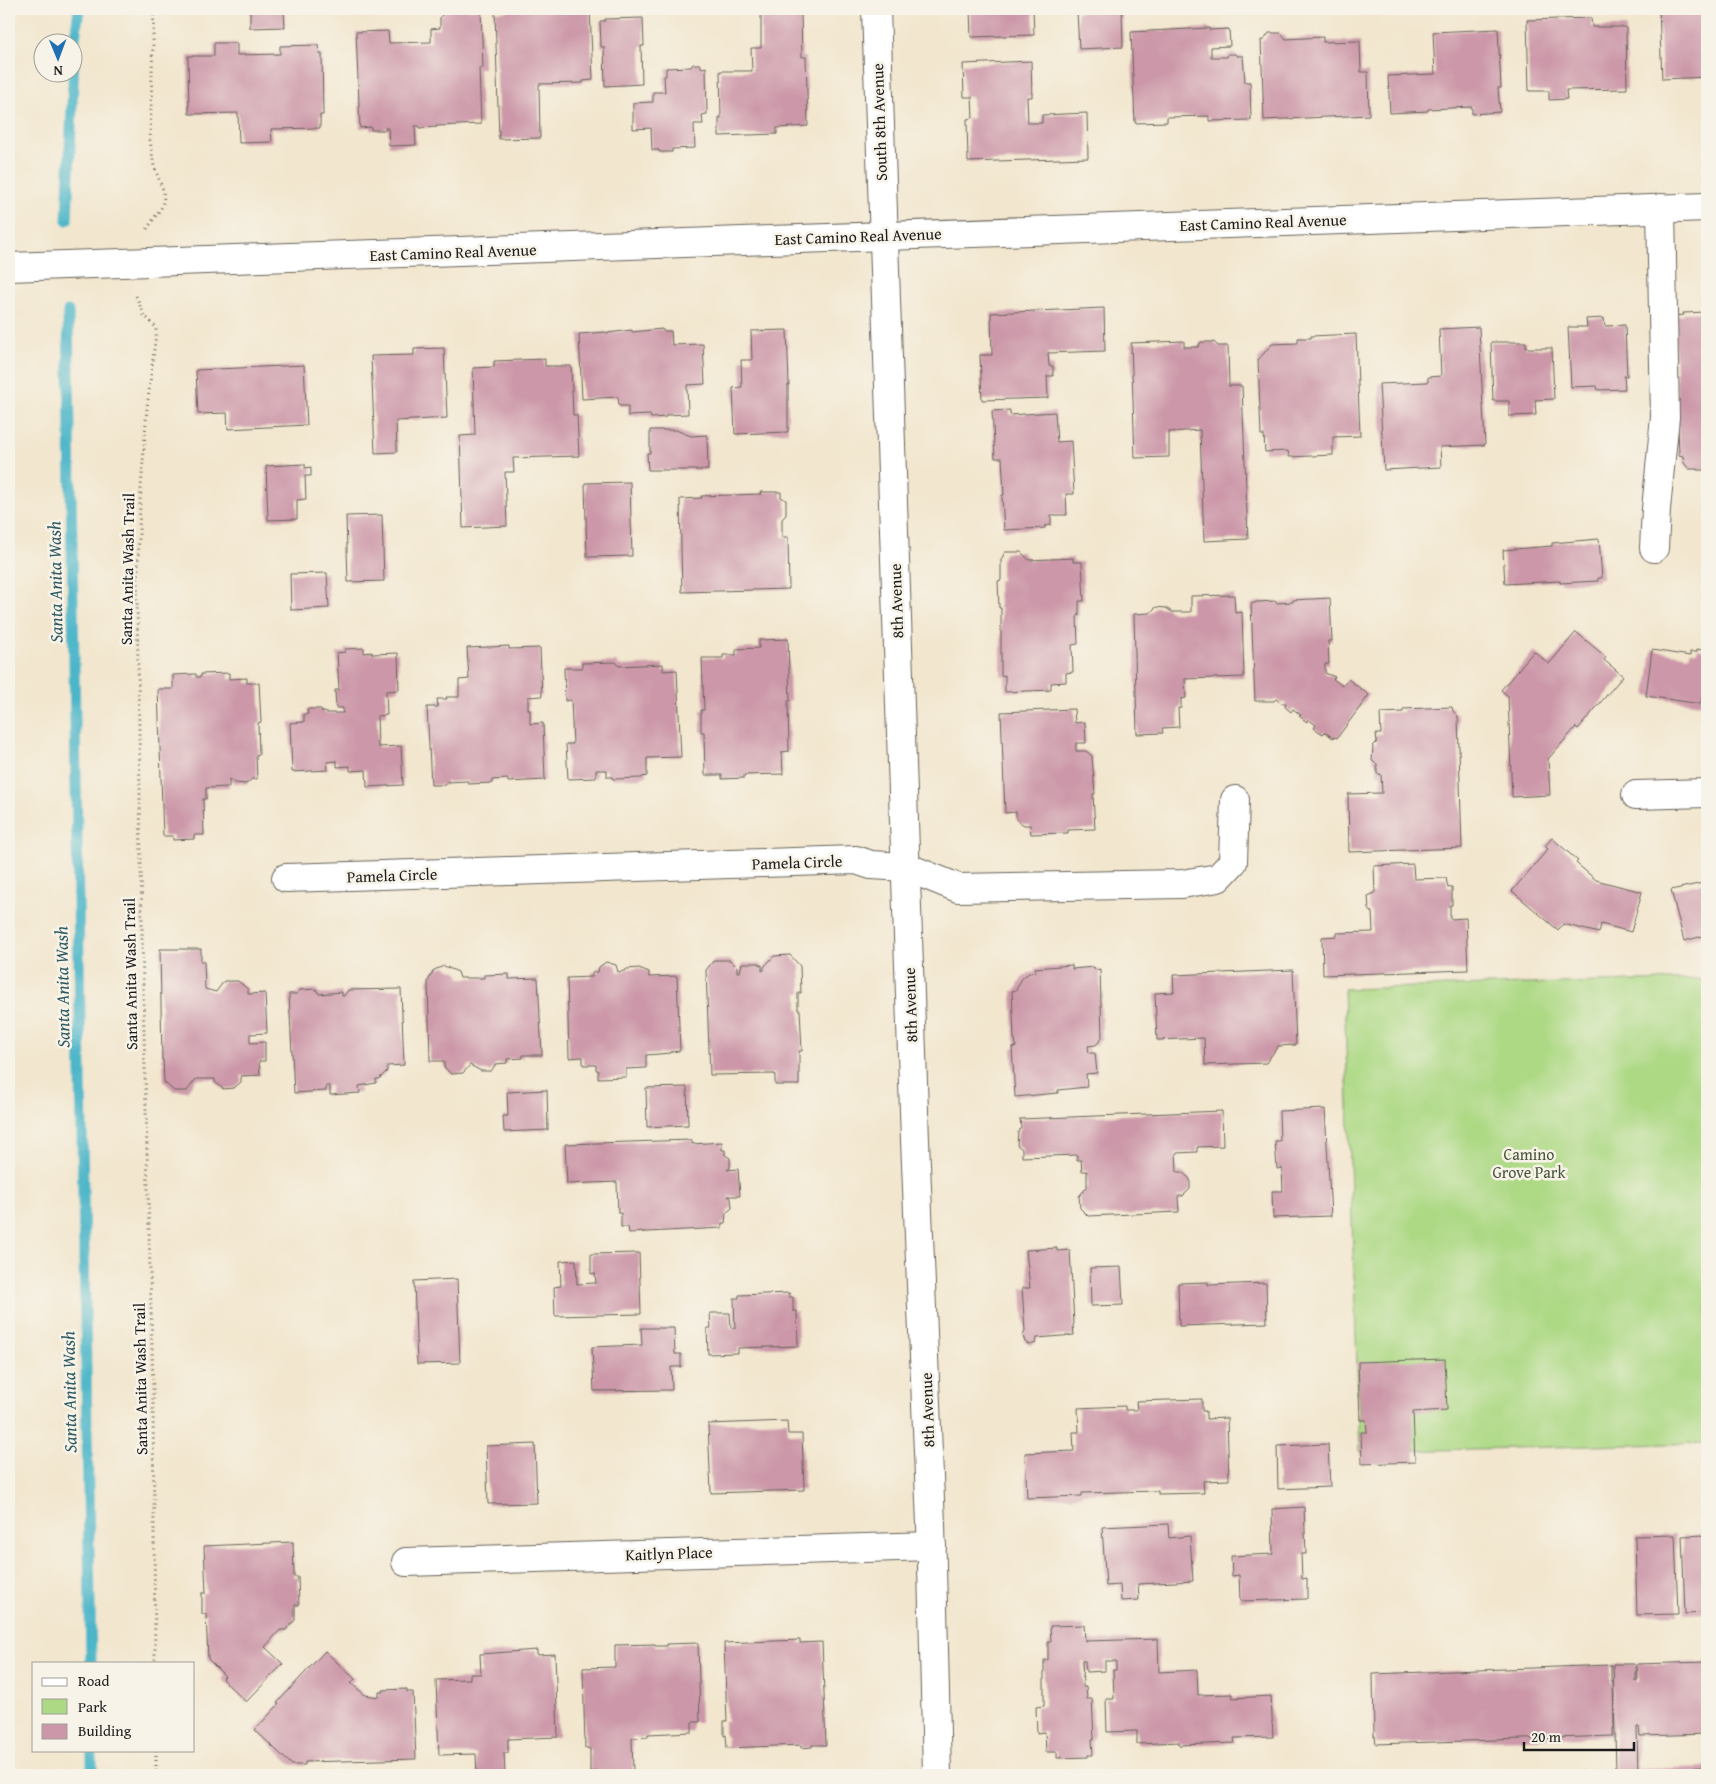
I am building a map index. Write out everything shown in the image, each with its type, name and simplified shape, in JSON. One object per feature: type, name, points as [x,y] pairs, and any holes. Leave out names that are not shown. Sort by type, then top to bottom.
[{"type":"street","name":"South 8th Avenue","points":[[876,9],[883,236]]},
{"type":"street","name":"East Camino Real Avenue","points":[[9,267],[1707,206]]},
{"type":"street","points":[[1654,548],[1665,417],[1661,208]]},
{"type":"street","name":"8th Avenue","points":[[883,236],[914,1121],[932,1546],[937,1775]]},
{"type":"street","points":[[1636,795],[1707,793]]},
{"type":"street","name":"Pamela Circle","points":[[286,878],[856,860],[871,865],[906,867],[958,888],[1182,884],[1218,878],[1234,862],[1236,800]]},
{"type":"street","name":"Kaitlyn Place","points":[[406,1562],[932,1546]]},
{"type":"path","points":[[146,232],[164,200],[164,190],[154,166],[150,140],[154,9]]},
{"type":"path","name":"Santa Anita Wash Trail","points":[[134,292],[144,315],[156,327],[147,408],[140,502],[137,600],[143,991],[153,1388],[155,1662]]},
{"type":"path","points":[[156,1752],[156,1775]]},
{"type":"green space","name":"Camino Grove Park","points":[[1707,979],[1707,1443],[1360,1452],[1344,989]]},
{"type":"building","points":[[250,9],[284,9],[285,27],[250,28]]},
{"type":"building","points":[[448,9],[481,9],[483,68],[479,68],[481,124],[419,128],[419,126],[415,126],[416,145],[389,146],[388,128],[385,128],[386,130],[371,130],[371,127],[360,128],[356,32],[388,31],[389,43],[431,42],[431,29],[440,28],[440,17]]},
{"type":"building","points":[[508,9],[590,9],[593,80],[583,81],[583,83],[539,84],[540,138],[499,139],[495,12],[507,11]]},
{"type":"building","points":[[970,9],[1033,9],[1034,35],[971,37]]},
{"type":"building","points":[[1659,9],[1707,9],[1707,77],[1662,79]]},
{"type":"building","points":[[1122,11],[1123,47],[1079,49],[1077,12]]},
{"type":"building","points":[[801,13],[802,57],[806,57],[808,126],[777,128],[777,134],[719,136],[719,118],[721,118],[720,71],[752,71],[751,48],[761,48],[761,14]]},
{"type":"building","points":[[643,18],[644,46],[641,46],[642,84],[605,86],[604,47],[601,47],[600,21],[605,21],[605,19]]},
{"type":"building","points":[[1591,18],[1592,27],[1626,27],[1627,89],[1566,90],[1567,99],[1549,100],[1549,91],[1529,91],[1527,20]]},
{"type":"building","points":[[1209,28],[1209,30],[1229,29],[1230,46],[1211,47],[1211,57],[1227,57],[1228,54],[1243,56],[1245,82],[1250,82],[1251,120],[1209,121],[1209,116],[1167,117],[1167,122],[1135,123],[1131,32]]},
{"type":"building","points":[[1498,29],[1501,88],[1498,88],[1500,112],[1472,114],[1472,107],[1390,113],[1388,76],[1435,74],[1433,32]]},
{"type":"building","points":[[1269,33],[1281,33],[1286,39],[1323,37],[1323,42],[1360,41],[1361,72],[1368,72],[1369,115],[1264,120],[1261,40],[1264,40]]},
{"type":"building","points":[[214,43],[237,43],[237,55],[280,54],[280,46],[318,45],[319,54],[322,54],[323,115],[320,115],[320,128],[271,129],[272,142],[239,143],[238,113],[189,114],[188,56],[214,56]]},
{"type":"building","points":[[1031,61],[1032,97],[1027,97],[1028,123],[1042,123],[1042,115],[1087,113],[1088,158],[968,162],[967,119],[973,118],[972,97],[964,97],[963,64]]},
{"type":"building","points":[[693,64],[700,64],[702,68],[706,67],[707,114],[702,115],[703,124],[694,124],[695,148],[672,149],[672,152],[652,150],[651,128],[633,129],[633,103],[653,102],[653,92],[665,92],[664,76],[666,76],[666,68],[691,67]]},
{"type":"building","points":[[1104,308],[1105,351],[1048,353],[1049,366],[1053,366],[1053,376],[1047,376],[1048,398],[982,400],[980,355],[992,355],[991,313]]},
{"type":"building","points":[[1706,312],[1707,470],[1697,470],[1689,469],[1684,463],[1683,456],[1679,455],[1674,316],[1684,315],[1683,313]]},
{"type":"building","points":[[1604,318],[1605,326],[1625,325],[1627,376],[1624,376],[1625,389],[1598,390],[1597,386],[1571,387],[1568,327],[1587,327],[1586,319]]},
{"type":"building","points":[[1479,327],[1485,445],[1440,447],[1441,467],[1384,470],[1379,384],[1428,382],[1428,377],[1441,376],[1439,329]]},
{"type":"building","points":[[662,329],[663,331],[671,331],[672,345],[703,344],[705,384],[687,385],[688,414],[651,418],[650,415],[628,416],[628,406],[619,406],[618,397],[582,399],[579,334]]},
{"type":"building","points":[[787,330],[788,432],[735,434],[733,388],[742,387],[741,360],[752,360],[751,331]]},
{"type":"building","points":[[1356,334],[1360,436],[1333,437],[1333,455],[1289,457],[1288,451],[1265,452],[1264,435],[1261,435],[1258,360],[1272,344],[1298,343],[1298,338],[1311,338],[1311,336]]},
{"type":"building","points":[[1184,341],[1184,347],[1198,347],[1201,342],[1214,342],[1218,346],[1228,346],[1229,386],[1242,386],[1248,539],[1204,541],[1200,430],[1169,432],[1169,457],[1135,458],[1131,343]]},
{"type":"building","points":[[1491,342],[1526,342],[1526,348],[1552,348],[1554,399],[1535,400],[1536,415],[1509,416],[1509,401],[1493,401]]},
{"type":"building","points":[[444,348],[447,418],[396,421],[397,452],[375,453],[371,356],[414,355],[414,349]]},
{"type":"building","points":[[545,359],[545,366],[571,366],[573,415],[577,415],[579,456],[513,458],[514,472],[505,472],[507,526],[463,528],[460,436],[475,435],[473,368],[494,367],[494,361]]},
{"type":"building","points":[[304,365],[307,425],[228,429],[227,413],[198,414],[196,370]]},
{"type":"building","points":[[1010,410],[1010,415],[1055,412],[1057,442],[1071,441],[1074,494],[1066,494],[1067,515],[1051,515],[1051,525],[1045,526],[1045,528],[1004,530],[1002,458],[995,458],[992,411]]},
{"type":"building","points":[[650,430],[676,430],[691,436],[707,435],[708,470],[648,470],[647,453],[650,453]]},
{"type":"building","points":[[305,464],[305,468],[311,467],[311,476],[305,476],[306,499],[297,500],[297,519],[268,520],[266,466]]},
{"type":"building","points":[[630,482],[632,556],[587,557],[585,483]]},
{"type":"building","points":[[760,492],[781,492],[781,497],[786,500],[786,515],[782,519],[782,537],[788,537],[789,589],[682,592],[680,499],[702,498],[701,496],[761,494]]},
{"type":"building","points":[[382,515],[384,581],[348,582],[346,516]]},
{"type":"building","points":[[1599,539],[1602,578],[1598,578],[1598,581],[1505,584],[1503,550],[1552,546],[1552,543]]},
{"type":"building","points":[[1005,552],[1021,552],[1029,560],[1073,558],[1073,562],[1082,562],[1084,601],[1079,601],[1079,615],[1077,617],[1078,644],[1072,645],[1073,672],[1066,673],[1066,682],[1051,683],[1051,690],[1005,692],[1005,675],[1001,676],[1001,608],[999,608],[998,581],[1001,580],[1001,560]]},
{"type":"building","points":[[327,573],[329,608],[291,610],[290,574]]},
{"type":"building","points":[[1234,595],[1235,613],[1242,612],[1244,677],[1185,679],[1186,698],[1181,699],[1181,708],[1178,708],[1179,727],[1162,728],[1163,733],[1137,734],[1134,614],[1150,613],[1156,607],[1166,608],[1172,612],[1191,612],[1191,596]]},
{"type":"building","points":[[1330,598],[1332,641],[1328,641],[1329,664],[1325,664],[1325,673],[1335,677],[1333,679],[1343,686],[1348,679],[1369,695],[1337,738],[1333,738],[1325,732],[1323,734],[1314,728],[1316,725],[1308,719],[1307,722],[1293,709],[1291,712],[1285,707],[1286,703],[1281,703],[1276,699],[1274,701],[1255,701],[1251,604],[1257,602],[1276,601],[1276,603]]},
{"type":"building","points":[[1576,632],[1606,657],[1604,660],[1623,676],[1578,729],[1576,727],[1548,759],[1550,795],[1512,797],[1508,696],[1501,690],[1534,651],[1549,664]]},
{"type":"building","points":[[788,639],[789,751],[782,752],[783,774],[744,775],[744,778],[722,779],[722,775],[705,775],[704,732],[701,732],[701,710],[704,710],[702,658],[723,658],[723,655],[736,655],[736,649],[759,648],[759,640]]},
{"type":"building","points":[[509,646],[509,649],[540,648],[542,696],[528,697],[528,710],[530,710],[530,724],[543,723],[545,780],[508,782],[508,779],[492,780],[492,783],[468,784],[468,781],[446,782],[446,785],[431,785],[427,707],[438,707],[437,699],[459,697],[459,680],[469,679],[467,648]]},
{"type":"building","points":[[364,648],[364,653],[398,653],[399,690],[386,691],[387,715],[377,716],[378,747],[401,746],[403,785],[367,787],[366,770],[350,771],[350,766],[337,767],[337,761],[327,762],[328,770],[292,772],[290,723],[304,722],[304,714],[308,714],[307,709],[321,709],[322,712],[326,713],[343,713],[343,708],[336,708],[335,690],[339,690],[337,653],[345,652],[345,649]]},
{"type":"building","points":[[1697,649],[1707,651],[1707,697],[1702,697],[1701,704],[1646,696],[1652,650],[1690,656],[1690,652],[1697,652]]},
{"type":"building","points":[[616,662],[619,666],[663,664],[663,671],[677,670],[681,757],[647,758],[647,776],[642,778],[613,779],[612,777],[607,777],[607,770],[596,770],[596,778],[568,779],[566,744],[573,744],[571,700],[565,701],[564,668],[582,668],[582,663]]},
{"type":"building","points":[[229,673],[229,679],[247,678],[247,683],[259,683],[261,722],[258,723],[259,755],[256,756],[257,779],[252,779],[246,784],[235,783],[229,779],[229,787],[206,788],[206,799],[203,799],[204,835],[194,835],[194,839],[173,840],[173,836],[163,836],[158,689],[173,689],[173,675],[196,674],[196,677],[201,677],[201,674]]},
{"type":"building","points":[[1452,707],[1458,716],[1462,848],[1349,852],[1348,794],[1382,793],[1381,774],[1377,774],[1377,764],[1372,761],[1373,746],[1377,742],[1376,734],[1381,734],[1380,713],[1403,712],[1403,709]]},
{"type":"building","points":[[1074,709],[1075,723],[1085,722],[1086,743],[1076,743],[1076,751],[1086,751],[1092,756],[1095,829],[1068,830],[1068,833],[1031,834],[1030,825],[1024,825],[1019,822],[1016,819],[1016,812],[1005,813],[1001,712]]},
{"type":"building","points":[[1552,838],[1578,861],[1576,863],[1596,880],[1642,892],[1631,932],[1601,924],[1599,933],[1563,924],[1558,930],[1512,891],[1548,849],[1545,846]]},
{"type":"building","points":[[1413,864],[1414,879],[1446,878],[1448,888],[1452,887],[1450,919],[1466,918],[1468,970],[1323,975],[1322,937],[1337,936],[1337,933],[1373,932],[1372,912],[1369,910],[1368,896],[1375,893],[1374,866]]},
{"type":"building","points":[[1707,882],[1707,935],[1684,941],[1671,890]]},
{"type":"building","points":[[160,949],[201,949],[201,962],[204,961],[205,989],[216,992],[224,981],[238,981],[248,989],[248,994],[265,993],[267,1033],[250,1034],[250,1043],[265,1042],[265,1061],[259,1061],[260,1075],[241,1076],[241,1082],[234,1088],[223,1089],[215,1082],[215,1079],[196,1079],[187,1091],[174,1091],[164,1082]]},
{"type":"building","points":[[790,955],[800,966],[801,993],[798,993],[798,1010],[800,1010],[802,1051],[799,1051],[799,1085],[775,1085],[775,1074],[710,1075],[706,970],[714,960],[730,960],[737,967],[737,972],[740,972],[742,963],[760,963],[762,971],[774,956]]},
{"type":"building","points":[[606,962],[616,965],[618,972],[639,968],[649,972],[649,977],[677,976],[680,1051],[646,1055],[646,1068],[626,1069],[626,1077],[598,1078],[596,1065],[583,1065],[583,1057],[569,1058],[567,978],[592,977],[592,972],[598,972],[599,967]]},
{"type":"building","points":[[1072,965],[1072,969],[1094,967],[1095,970],[1100,969],[1102,1038],[1096,1045],[1088,1046],[1089,1053],[1095,1053],[1097,1073],[1086,1074],[1087,1087],[1058,1090],[1058,1093],[1015,1097],[1012,1048],[1016,1047],[1012,991],[1016,990],[1022,978],[1029,973],[1035,972],[1035,968]]},
{"type":"building","points":[[444,966],[458,972],[460,978],[484,978],[484,975],[509,974],[509,979],[538,978],[542,1055],[523,1055],[523,1058],[507,1059],[507,1063],[496,1064],[491,1071],[481,1071],[470,1065],[463,1073],[451,1074],[444,1067],[444,1061],[430,1061],[428,981],[434,970]]},
{"type":"building","points":[[1293,970],[1296,1045],[1278,1046],[1266,1063],[1205,1065],[1204,1038],[1157,1040],[1155,993],[1174,992],[1173,975]]},
{"type":"building","points":[[316,989],[319,994],[342,992],[342,996],[344,996],[348,990],[401,989],[404,1065],[387,1066],[387,1071],[379,1079],[376,1079],[376,1083],[359,1086],[360,1093],[330,1095],[330,1086],[326,1086],[326,1091],[294,1093],[289,994],[297,994],[300,990]]},
{"type":"building","points":[[687,1087],[688,1125],[647,1127],[646,1088]]},
{"type":"building","points":[[547,1090],[548,1130],[504,1132],[503,1116],[508,1116],[507,1092]]},
{"type":"building","points":[[1325,1109],[1331,1216],[1273,1218],[1272,1191],[1283,1191],[1282,1168],[1277,1169],[1275,1141],[1280,1141],[1279,1111]]},
{"type":"building","points":[[1222,1111],[1223,1146],[1197,1147],[1197,1152],[1176,1153],[1177,1172],[1182,1172],[1190,1179],[1190,1189],[1183,1196],[1178,1196],[1179,1212],[1088,1216],[1080,1208],[1079,1196],[1087,1187],[1087,1171],[1082,1171],[1081,1160],[1077,1160],[1077,1155],[1022,1157],[1022,1149],[1017,1145],[1018,1132],[1021,1128],[1020,1119]]},
{"type":"building","points":[[692,1140],[692,1144],[722,1142],[722,1150],[725,1150],[725,1155],[730,1158],[730,1168],[727,1170],[738,1169],[740,1196],[728,1196],[731,1198],[732,1208],[726,1213],[725,1223],[722,1223],[722,1228],[629,1233],[628,1227],[621,1227],[621,1213],[618,1213],[617,1182],[567,1184],[565,1144]]},
{"type":"building","points":[[1057,1248],[1057,1251],[1070,1250],[1074,1335],[1037,1338],[1036,1343],[1030,1345],[1025,1342],[1023,1336],[1025,1331],[1022,1288],[1030,1288],[1026,1250]]},
{"type":"building","points":[[639,1253],[641,1314],[555,1316],[554,1287],[561,1286],[560,1261],[576,1260],[577,1284],[596,1283],[595,1273],[591,1274],[591,1254]]},
{"type":"building","points":[[1121,1267],[1123,1305],[1091,1306],[1090,1268]]},
{"type":"building","points":[[457,1279],[460,1363],[417,1364],[414,1281]]},
{"type":"building","points":[[1208,1282],[1208,1285],[1266,1283],[1267,1323],[1179,1326],[1178,1283]]},
{"type":"building","points":[[789,1293],[789,1297],[793,1297],[793,1311],[797,1311],[798,1346],[738,1348],[738,1353],[708,1354],[707,1328],[711,1328],[710,1313],[730,1313],[731,1328],[735,1328],[734,1298],[739,1298],[739,1295]]},
{"type":"building","points":[[641,1328],[674,1328],[675,1354],[681,1354],[681,1367],[671,1367],[672,1390],[594,1391],[592,1347],[642,1345]]},
{"type":"building","points":[[1445,1359],[1447,1410],[1413,1412],[1415,1462],[1362,1464],[1361,1432],[1367,1432],[1366,1420],[1360,1420],[1358,1362]]},
{"type":"building","points":[[1202,1399],[1202,1411],[1206,1411],[1206,1419],[1227,1418],[1229,1480],[1203,1481],[1204,1493],[1158,1494],[1158,1491],[1082,1493],[1082,1496],[1027,1498],[1025,1453],[1074,1451],[1073,1432],[1079,1432],[1078,1408],[1125,1406],[1125,1410],[1137,1410],[1136,1401]]},
{"type":"building","points":[[787,1421],[788,1434],[802,1434],[804,1490],[711,1493],[708,1424]]},
{"type":"building","points":[[535,1444],[537,1503],[488,1504],[486,1446]]},
{"type":"building","points":[[1328,1444],[1330,1487],[1278,1489],[1277,1446]]},
{"type":"building","points":[[1304,1507],[1306,1554],[1301,1554],[1302,1579],[1307,1578],[1307,1599],[1240,1601],[1239,1575],[1232,1576],[1231,1556],[1273,1554],[1272,1509]]},
{"type":"building","points":[[1168,1524],[1169,1538],[1190,1536],[1193,1581],[1138,1584],[1139,1600],[1121,1601],[1120,1585],[1106,1586],[1102,1527]]},
{"type":"building","points":[[1675,1535],[1678,1614],[1637,1615],[1635,1536]]},
{"type":"building","points":[[1707,1535],[1707,1613],[1685,1614],[1682,1536]]},
{"type":"building","points":[[293,1542],[294,1577],[298,1577],[299,1605],[295,1605],[295,1620],[286,1630],[280,1630],[265,1647],[283,1664],[246,1702],[222,1679],[225,1676],[208,1659],[206,1614],[202,1614],[202,1593],[206,1593],[204,1546]]},
{"type":"building","points":[[1084,1625],[1085,1641],[1158,1639],[1159,1672],[1197,1670],[1198,1695],[1232,1694],[1233,1698],[1271,1696],[1273,1737],[1234,1738],[1235,1743],[1179,1745],[1179,1742],[1137,1744],[1137,1731],[1107,1732],[1106,1699],[1114,1699],[1113,1670],[1116,1670],[1116,1661],[1105,1661],[1105,1671],[1086,1672],[1085,1661],[1082,1661],[1083,1687],[1086,1687],[1087,1699],[1092,1699],[1093,1755],[1088,1755],[1088,1757],[1057,1758],[1057,1752],[1046,1752],[1045,1732],[1037,1733],[1036,1707],[1044,1706],[1044,1660],[1048,1660],[1048,1642],[1051,1642],[1050,1626]]},
{"type":"building","points":[[800,1640],[800,1643],[822,1642],[826,1745],[812,1745],[812,1747],[801,1748],[801,1745],[727,1748],[726,1735],[724,1736],[724,1721],[727,1721],[724,1643]]},
{"type":"building","points":[[698,1643],[700,1722],[692,1722],[692,1732],[648,1734],[648,1737],[632,1738],[633,1771],[590,1772],[590,1748],[585,1748],[583,1668],[615,1667],[615,1645],[655,1644],[655,1646],[667,1646],[667,1644]]},
{"type":"building","points":[[537,1650],[537,1655],[555,1654],[558,1737],[508,1739],[508,1753],[504,1753],[505,1774],[477,1775],[476,1754],[439,1755],[436,1680],[470,1679],[470,1674],[481,1674],[480,1654]]},
{"type":"building","points":[[325,1651],[355,1679],[351,1683],[365,1695],[379,1697],[379,1692],[383,1692],[383,1690],[407,1689],[407,1692],[413,1692],[416,1759],[305,1762],[305,1765],[292,1765],[255,1730]]},
{"type":"building","points":[[1707,1662],[1707,1734],[1640,1736],[1639,1727],[1637,1727],[1638,1775],[1506,1775],[1616,1770],[1613,1664],[1634,1664],[1636,1666],[1636,1681],[1638,1681],[1637,1664]]},
{"type":"building","points":[[1611,1665],[1611,1682],[1613,1682],[1613,1736],[1376,1744],[1374,1736],[1373,1674]]},
{"type":"building","points":[[1707,1767],[1707,1775],[1639,1775],[1639,1769]]},
{"type":"waterway","name":"Santa Anita Wash","points":[[67,220],[75,38],[79,9]]},
{"type":"waterway","name":"Santa Anita Wash","points":[[68,311],[91,1662]]},
{"type":"waterway","name":"Santa Anita Wash","points":[[92,1752],[92,1775]]}]
